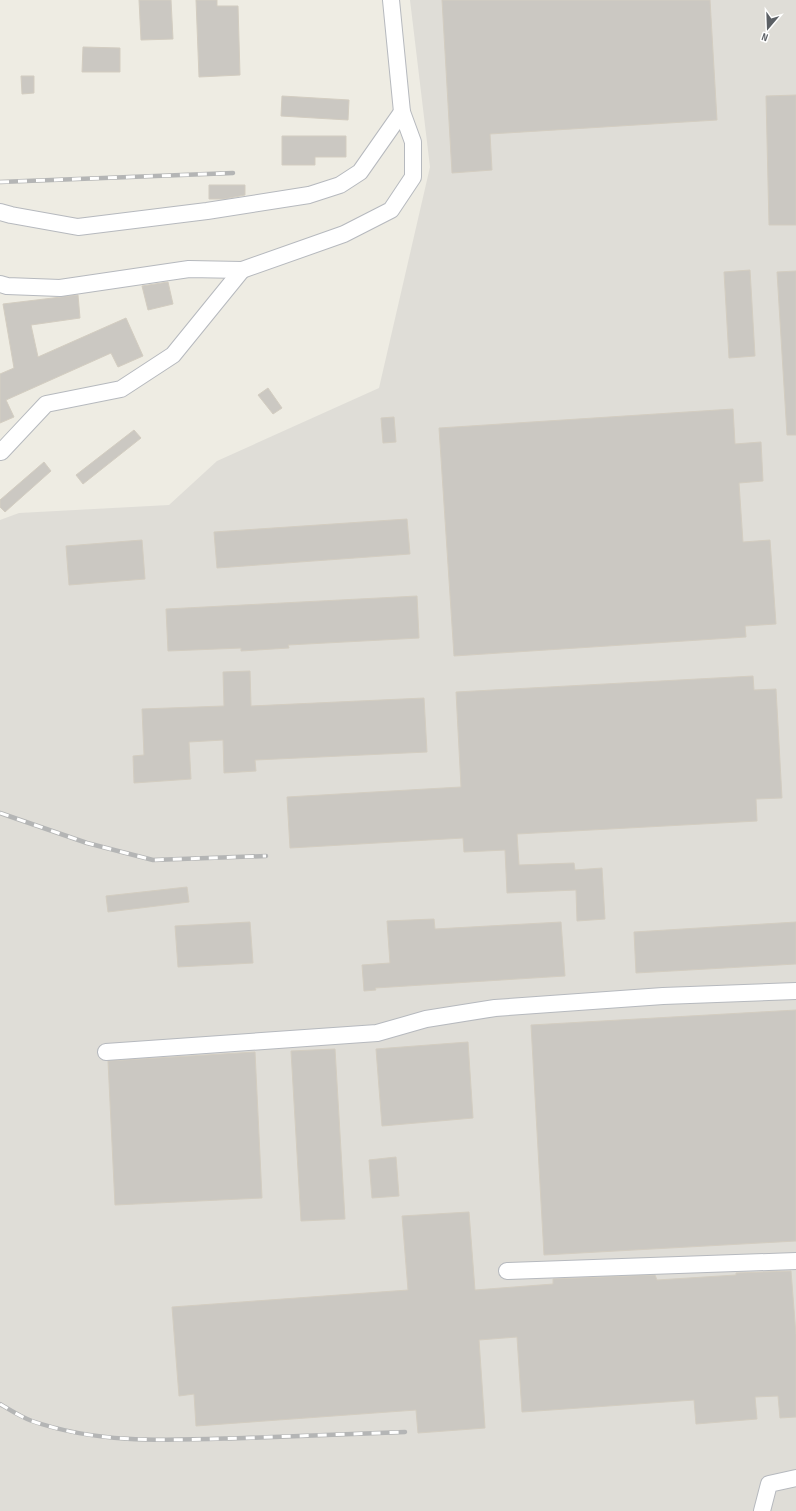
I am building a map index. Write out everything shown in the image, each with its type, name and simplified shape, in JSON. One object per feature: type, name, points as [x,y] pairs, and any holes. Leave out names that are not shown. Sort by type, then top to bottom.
[{"type":"street","points":[[0,284],[7,286],[60,288],[189,269],[242,270],[344,234],[391,210],[413,177],[413,142],[402,112],[392,0]]},
{"type":"street","points":[[0,212],[11,216],[78,227],[207,211],[309,195],[340,185],[360,172],[402,112]]},
{"type":"street","points":[[1,452],[46,404],[121,389],[173,355],[242,270]]},
{"type":"street","points":[[106,1052],[377,1033],[426,1019],[495,1008],[663,996],[796,991]]},
{"type":"street","points":[[507,1270],[796,1261]]},
{"type":"street","points":[[762,1511],[769,1484],[796,1478]]},
{"type":"shaded area","points":[[410,0],[796,0],[796,1511],[0,1511],[0,520],[19,513],[169,505],[217,461],[379,388],[430,167]]},
{"type":"building","points":[[139,0],[171,0],[173,39],[141,40]]},
{"type":"building","points":[[196,0],[217,0],[217,6],[238,6],[240,75],[199,77]]},
{"type":"building","points":[[442,0],[710,0],[717,120],[490,134],[492,170],[452,173]]},
{"type":"building","points":[[83,47],[120,48],[120,72],[82,72]]},
{"type":"building","points":[[21,76],[34,76],[34,93],[22,94]]},
{"type":"building","points":[[796,95],[796,225],[769,225],[766,96]]},
{"type":"building","points":[[282,96],[349,100],[348,120],[281,116]]},
{"type":"building","points":[[282,136],[346,136],[346,157],[315,157],[315,165],[282,165]]},
{"type":"building","points":[[209,185],[245,185],[245,195],[224,199],[209,199]]},
{"type":"building","points":[[750,270],[755,356],[729,358],[724,272]]},
{"type":"building","points":[[796,271],[796,435],[787,435],[777,272]]},
{"type":"building","points":[[168,282],[173,304],[148,310],[142,286]]},
{"type":"building","points":[[78,295],[80,318],[31,325],[38,357],[126,318],[143,356],[118,367],[111,353],[6,400],[14,417],[0,423],[0,374],[14,368],[3,304]]},
{"type":"building","points":[[268,388],[282,408],[273,414],[258,395]]},
{"type":"building","points":[[733,409],[735,444],[761,442],[763,481],[739,483],[743,542],[770,540],[776,624],[745,626],[746,637],[454,656],[439,428]]},
{"type":"building","points":[[394,417],[396,442],[383,443],[381,418]]},
{"type":"building","points":[[134,430],[141,438],[83,484],[76,475]]},
{"type":"building","points":[[44,462],[51,471],[5,512],[0,507],[0,500]]},
{"type":"building","points":[[407,519],[410,554],[217,568],[214,532]]},
{"type":"building","points":[[142,540],[145,579],[69,585],[66,546]]},
{"type":"building","points":[[417,596],[419,638],[288,645],[289,648],[241,651],[241,648],[168,651],[166,609]]},
{"type":"building","points":[[250,671],[251,706],[424,698],[427,752],[255,760],[256,771],[224,773],[223,740],[189,742],[191,779],[134,783],[133,756],[144,755],[142,709],[224,706],[223,672]]},
{"type":"building","points":[[753,676],[754,690],[776,689],[782,798],[756,799],[757,821],[517,834],[519,865],[574,863],[575,870],[602,868],[605,919],[577,921],[576,890],[507,893],[505,850],[464,852],[463,838],[290,848],[287,797],[461,787],[456,692]]},
{"type":"building","points":[[187,887],[189,902],[108,912],[106,896]]},
{"type":"building","points":[[434,919],[435,929],[561,922],[565,976],[375,988],[376,990],[364,991],[362,965],[390,963],[387,921]]},
{"type":"building","points":[[250,922],[253,963],[178,967],[175,926]]},
{"type":"building","points":[[796,922],[796,964],[636,973],[634,932]]},
{"type":"building","points":[[796,1010],[796,1241],[544,1255],[531,1025]]},
{"type":"building","points":[[468,1042],[473,1118],[382,1126],[376,1049]]},
{"type":"building","points":[[335,1049],[345,1219],[301,1221],[291,1051]]},
{"type":"building","points":[[255,1052],[262,1198],[115,1205],[108,1061]]},
{"type":"building","points":[[396,1157],[399,1196],[372,1198],[369,1160]]},
{"type":"building","points":[[469,1212],[475,1290],[553,1284],[553,1279],[655,1275],[657,1280],[736,1275],[736,1273],[791,1271],[796,1335],[796,1417],[780,1418],[778,1396],[755,1397],[757,1419],[696,1424],[694,1400],[522,1412],[517,1337],[479,1340],[485,1428],[418,1433],[416,1410],[196,1426],[194,1394],[179,1396],[172,1307],[408,1290],[402,1216]]},
{"type":"railway","points":[[0,182],[233,173]]},
{"type":"railway","points":[[0,813],[87,843],[153,860],[266,856]]},
{"type":"railway","points":[[0,1404],[32,1421],[58,1429],[84,1434],[137,1439],[191,1440],[405,1432]]}]
